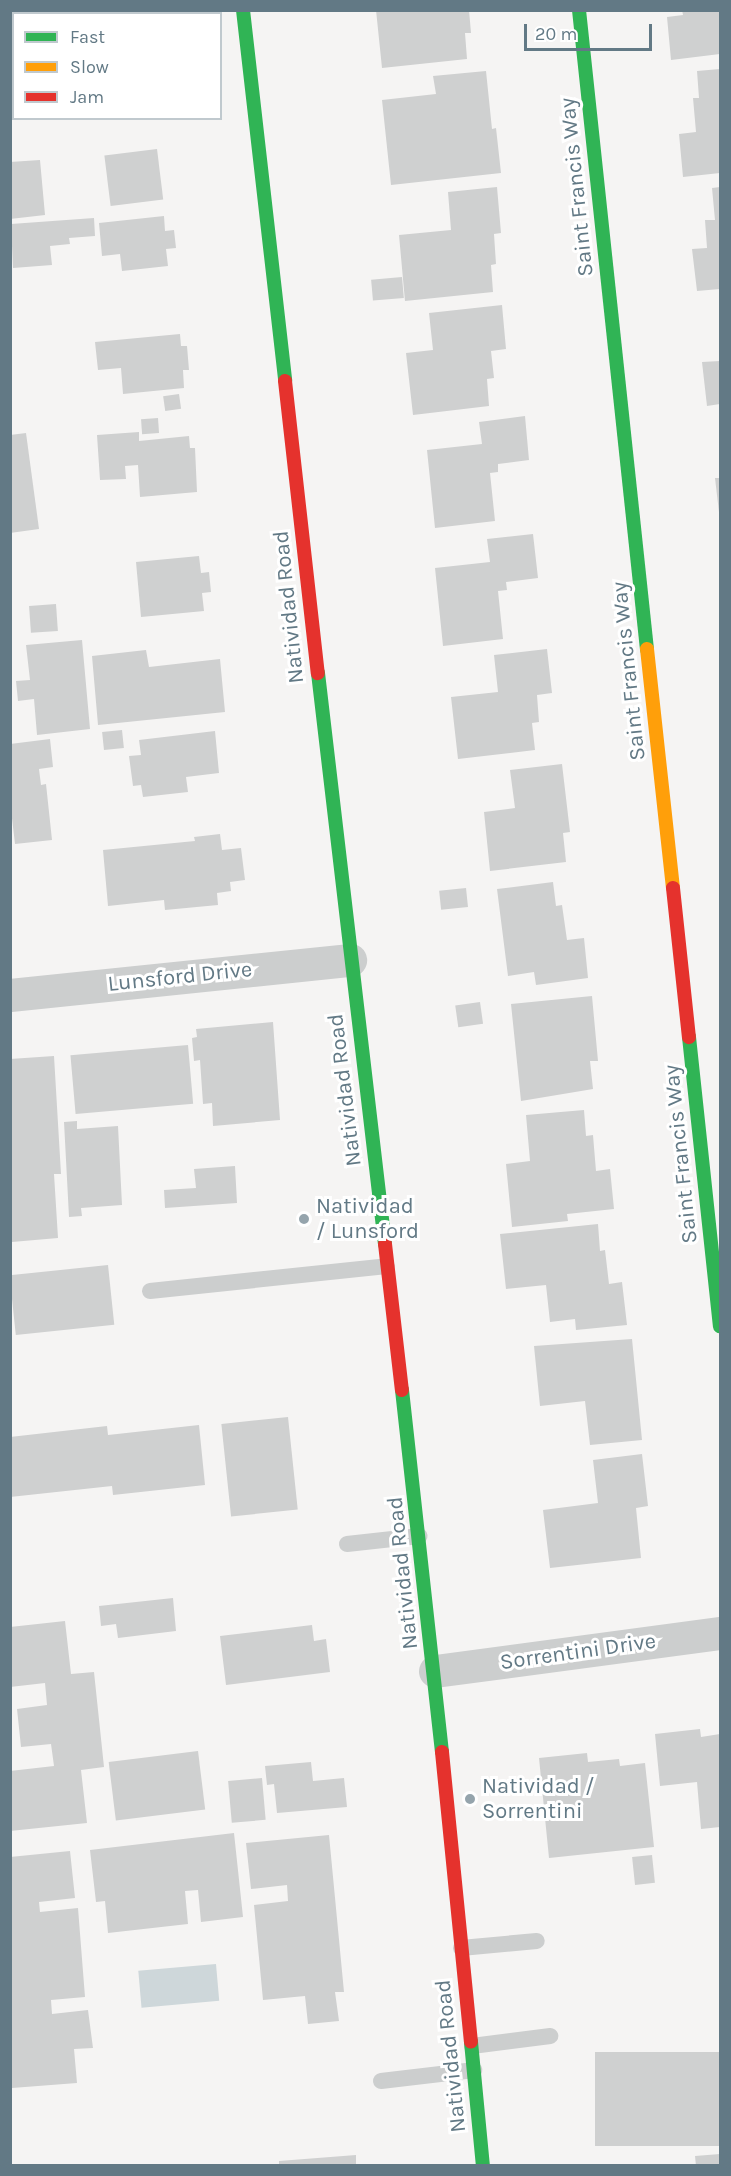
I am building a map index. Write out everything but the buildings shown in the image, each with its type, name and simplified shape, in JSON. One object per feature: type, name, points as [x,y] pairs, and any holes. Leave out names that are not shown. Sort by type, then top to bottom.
[{"type":"main road","name":"Natividad Road","points":[[243,10],[350,960],[420,1536],[483,2166]]},
{"type":"main road","name":"Saint Francis Way","points":[[579,10],[710,1130],[720,1326]]},
{"type":"street","name":"Lunsford Drive","points":[[10,995],[350,960]]},
{"type":"street","name":"Sorrentini Drive","points":[[435,1671],[720,1633]]},
{"type":"lane","points":[[150,1291],[387,1266]]},
{"type":"lane","points":[[347,1545],[420,1536]]},
{"type":"lane","points":[[461,1948],[537,1941]]},
{"type":"lane","points":[[472,2046],[550,2036]]},
{"type":"lane","points":[[381,2081],[474,2070]]},
{"type":"shaded area","points":[[216,1964],[219,2001],[142,2008],[138,1971]]},
{"type":"traffic: fast","points":[[243,10],[285,381]]},
{"type":"traffic: fast","points":[[579,10],[647,649]]},
{"type":"traffic: fast","points":[[318,673],[385,1244]]},
{"type":"traffic: fast","points":[[689,1037],[720,1326]]},
{"type":"traffic: fast","points":[[402,1390],[442,1752]]},
{"type":"traffic: fast","points":[[471,2042],[483,2166]]},
{"type":"traffic: slow","points":[[647,649],[673,888]]},
{"type":"traffic: jam","points":[[285,381],[318,673]]},
{"type":"traffic: jam","points":[[673,888],[689,1037]]},
{"type":"traffic: jam","points":[[385,1244],[402,1390]]},
{"type":"traffic: jam","points":[[442,1752],[471,2042]]},
{"type":"place","name":"Natividad / Lunsford","points":[[304,1219]]},
{"type":"place","name":"Natividad / Sorrentini","points":[[470,1799]]}]
